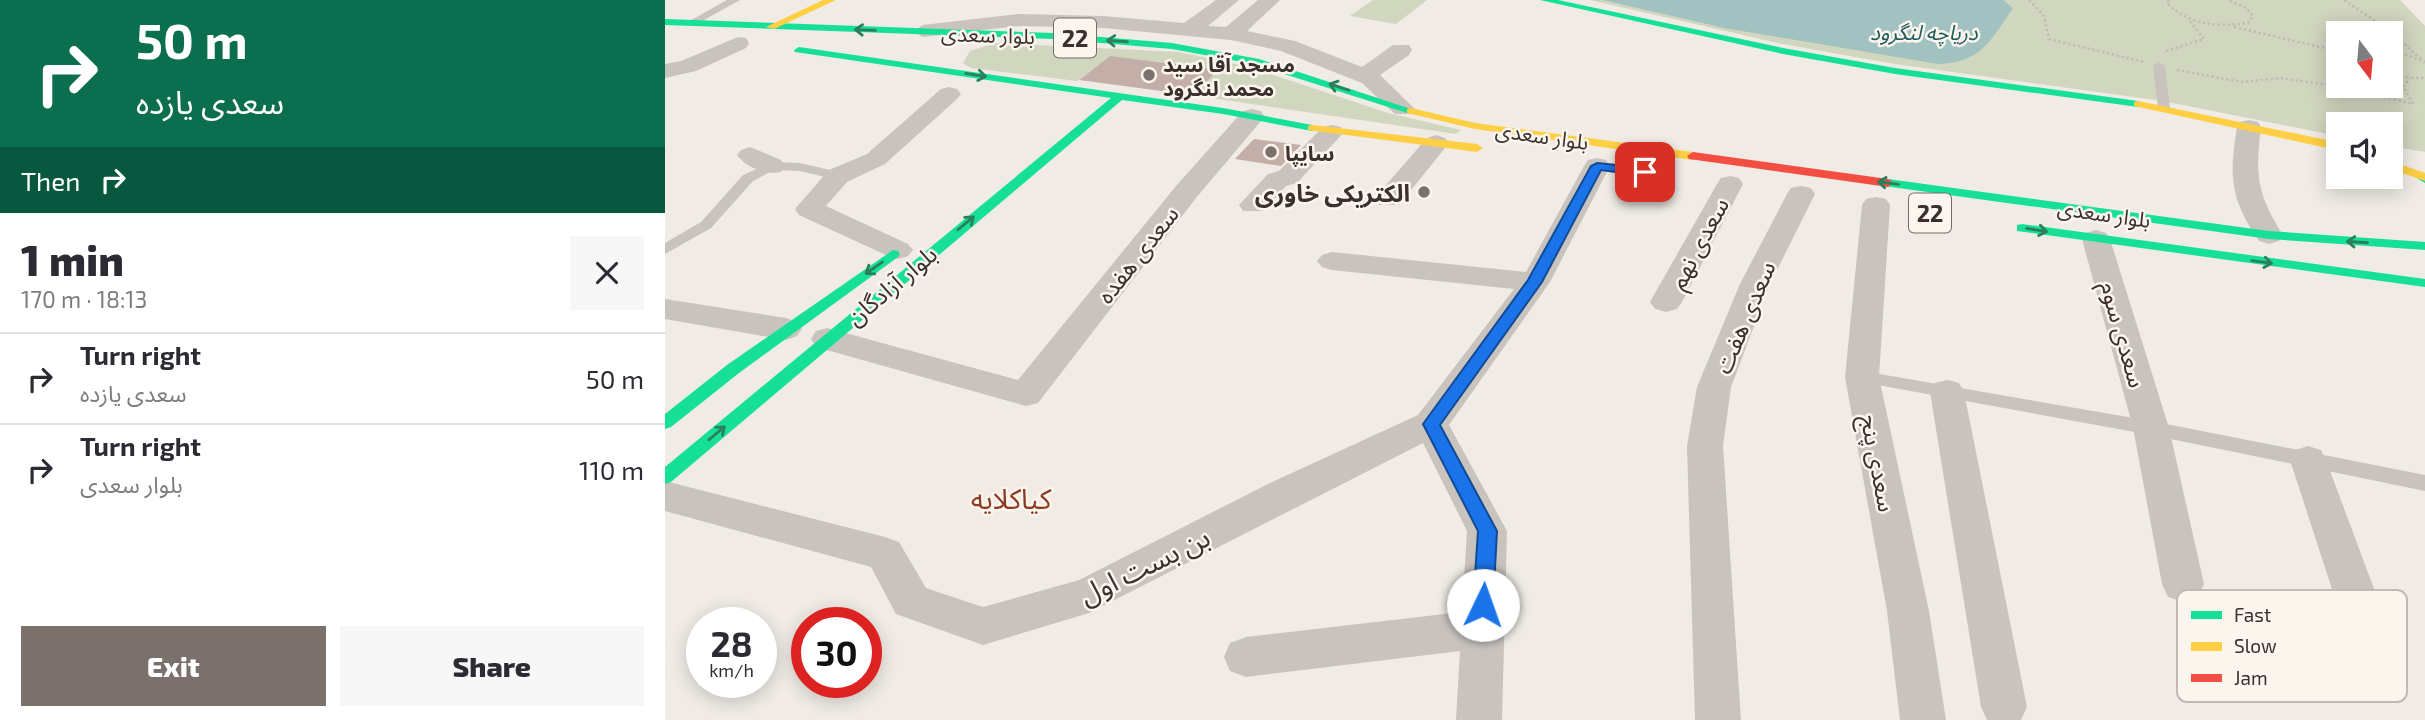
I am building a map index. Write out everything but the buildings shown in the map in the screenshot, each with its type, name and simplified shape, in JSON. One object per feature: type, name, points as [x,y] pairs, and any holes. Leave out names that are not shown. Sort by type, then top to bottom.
[{"type":"main road","points":[[771,27],[831,0]]},
{"type":"main road","points":[[1545,0],[1783,51],[1895,71],[2164,108],[2326,144]]},
{"type":"main road","name":"بلوار سعدی","points":[[949,83],[940,64],[946,53],[1016,18],[1123,41],[1223,53],[1274,66],[1403,108],[1475,126],[2269,235],[2425,246]]},
{"type":"main road","name":"بلوار سعدی","points":[[665,22],[918,32]]},
{"type":"main road","points":[[853,57],[874,56],[903,46],[908,37],[894,31]]},
{"type":"main road","points":[[665,36],[744,43]]},
{"type":"main road","name":"بلوار سعدی","points":[[788,48],[853,57],[949,83],[1112,95],[1252,116],[1332,132],[1489,150]]},
{"type":"main road","points":[[1025,154],[1112,95]]},
{"type":"main road","name":"بلوار آزادگان","points":[[665,477],[1112,95]]},
{"type":"main road","points":[[2403,164],[2423,174]]},
{"type":"main road","points":[[2403,168],[2423,174]]},
{"type":"main road","name":"بلوار سعدی","points":[[2000,224],[2425,284]]},
{"type":"main road","points":[[2392,244],[2425,239]]},
{"type":"main road","name":"بلوار آزادگان","points":[[665,423],[786,330],[903,246]]},
{"type":"main road","points":[[786,330],[827,339]]},
{"type":"street","points":[[1180,28],[1199,0]]},
{"type":"street","points":[[1180,28],[1229,0]]},
{"type":"street","points":[[1231,34],[1270,0]]},
{"type":"street","points":[[918,32],[1016,18],[1180,28],[1231,34],[1287,46],[1364,76],[1403,108]]},
{"type":"street","points":[[665,71],[688,66],[744,43]]},
{"type":"street","points":[[1364,76],[1401,50]]},
{"type":"street","points":[[665,84],[685,75],[688,66]]},
{"type":"street","points":[[903,246],[809,209],[838,176],[876,159],[949,83]]},
{"type":"street","name":"سعدی هفده","points":[[827,339],[1026,394],[1186,192],[1252,116]]},
{"type":"street","points":[[2249,127],[2242,176],[2250,205],[2269,235]]},
{"type":"street","points":[[1253,205],[1277,180],[1288,177],[1332,132]]},
{"type":"street","points":[[1389,199],[1436,143]]},
{"type":"street","points":[[1479,720],[1487,531],[1431,424],[1535,282],[1597,166]]},
{"type":"street","name":"سعدی نهم","points":[[1666,302],[1730,184]]},
{"type":"street","name":"سعدی هفت","points":[[1718,720],[1705,446],[1714,387],[1755,284],[1801,194]]},
{"type":"street","name":"سعدی پنج","points":[[1876,205],[1862,377],[1908,611],[1923,720]]},
{"type":"street","name":"سعدی سوم","points":[[2096,239],[2151,428],[2183,584]]},
{"type":"street","points":[[1332,261],[1535,282]]},
{"type":"street","points":[[665,309],[786,330]]},
{"type":"street","points":[[1947,392],[2004,707]]},
{"type":"street","name":"بن بست اول","points":[[665,496],[885,554],[911,601],[983,626],[1089,596],[1282,495],[1431,424]]},
{"type":"street","points":[[2308,460],[2353,590]]},
{"type":"street","points":[[1246,656],[1482,629]]},
{"type":"lane","points":[[691,23],[736,0]]},
{"type":"lane","points":[[2158,66],[2164,108]]},
{"type":"lane","points":[[665,249],[706,225],[761,161],[838,176]]},
{"type":"lane","points":[[1862,377],[2151,428],[2425,484]]},
{"type":"path","points":[[2029,0],[2044,16],[2049,39],[2158,66],[2242,82],[2280,78],[2342,87],[2413,104],[2403,86],[2410,79]]},
{"type":"path","points":[[2169,0],[2167,3],[2172,11],[2188,19],[2326,48]]},
{"type":"path","points":[[2227,0],[2245,7],[2253,16],[2248,23],[2230,26]]},
{"type":"path","points":[[2344,0],[2390,31],[2424,61]]},
{"type":"path","points":[[2158,66],[2161,57],[2170,48],[2204,39],[2188,19]]},
{"type":"path","points":[[2403,53],[2424,61]]},
{"type":"path","points":[[2403,78],[2425,78]]},
{"type":"green space","points":[[1373,0],[1427,0],[1396,24],[1350,16]]},
{"type":"green space","points":[[1590,0],[2400,0],[2425,26],[2425,152],[2403,148],[2403,112],[2326,112],[2326,134],[2163,101],[1895,64],[1782,44]]},
{"type":"green space","points":[[995,43],[1179,52],[1250,67],[1388,113],[1461,130],[1456,134],[1191,95],[1110,56],[1077,81],[971,68],[963,63],[970,51]]},
{"type":"water","name":"دریاچه لنگرود","points":[[1603,0],[2003,0],[2013,8],[1991,40],[1975,54],[1953,63],[1938,64],[1724,28]]},
{"type":"traffic: fast","points":[[1545,0],[1783,51],[1895,71],[2138,104]]},
{"type":"traffic: fast","points":[[665,22],[1054,36],[1172,46],[1255,61],[1411,111]]},
{"type":"traffic: fast","points":[[799,50],[1223,111],[1312,128]]},
{"type":"traffic: fast","points":[[665,477],[1120,96]]},
{"type":"traffic: fast","points":[[2418,175],[2425,179]]},
{"type":"traffic: fast","points":[[1888,183],[2269,235],[2425,246]]},
{"type":"traffic: fast","points":[[2022,228],[2425,283]]},
{"type":"traffic: fast","points":[[665,423],[733,369],[893,254]]},
{"type":"traffic: slow","points":[[771,27],[831,0]]},
{"type":"traffic: slow","points":[[2138,104],[2326,144]]},
{"type":"traffic: slow","points":[[1411,111],[1475,126],[1693,156]]},
{"type":"traffic: slow","points":[[1312,128],[1477,148]]},
{"type":"traffic: slow","points":[[2403,169],[2425,177]]},
{"type":"traffic: jam","points":[[1693,156],[1888,183]]},
{"type":"place","name":"مسجد آقا سید محمد لنگرود","points":[[1149,75]]},
{"type":"place","name":"سایپا","points":[[1271,152]]},
{"type":"place","name":"الکتریکی خاوری","points":[[1424,192]]},
{"type":"district","name":"کیاکلایه","points":[[1011,498]]},
{"type":"route","points":[[1483,605],[1487,531],[1431,424],[1535,282],[1597,166],[1645,172]]}]
